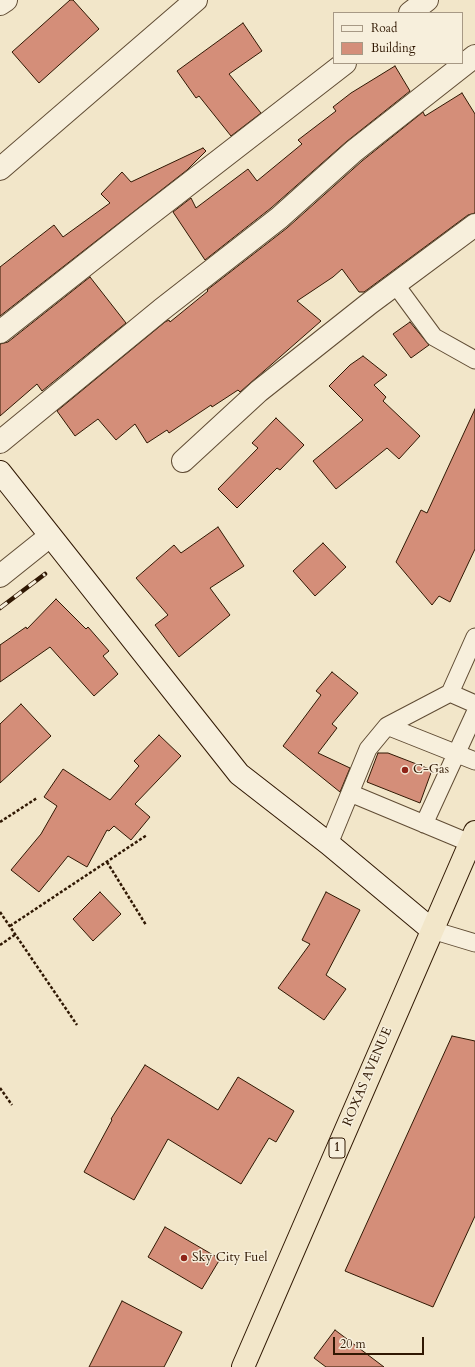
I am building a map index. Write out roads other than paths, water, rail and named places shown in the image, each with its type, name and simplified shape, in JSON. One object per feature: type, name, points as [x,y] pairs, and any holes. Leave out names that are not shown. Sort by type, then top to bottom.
[{"type":"highway","name":"ROXAS AVENUE","points":[[243,1367],[473,838]]},
{"type":"street","points":[[0,4],[6,0]]},
{"type":"street","points":[[0,168],[196,0]]},
{"type":"street","points":[[411,12],[427,0]]},
{"type":"street","points":[[0,442],[161,310],[279,218],[354,151],[475,56]]},
{"type":"street","points":[[0,332],[344,64]]},
{"type":"street","points":[[182,461],[259,391],[395,284],[475,225]]},
{"type":"street","points":[[0,472],[239,774],[329,844],[432,930]]},
{"type":"street","points":[[0,576],[50,536]]},
{"type":"lane","points":[[395,284],[434,337],[475,360]]},
{"type":"lane","points":[[329,844],[368,749],[387,726],[450,693],[475,637]]},
{"type":"lane","points":[[450,693],[475,704]]},
{"type":"lane","points":[[424,824],[475,713]]},
{"type":"lane","points":[[387,726],[475,761]]},
{"type":"lane","points":[[350,793],[424,824],[473,838]]},
{"type":"lane","points":[[432,930],[475,943]]},
{"type":"railway","points":[[0,608],[45,574]]},
{"type":"place","name":"C-Gas","points":[[405,770]]},
{"type":"place","name":"Sky City Fuel","points":[[184,1258]]}]
